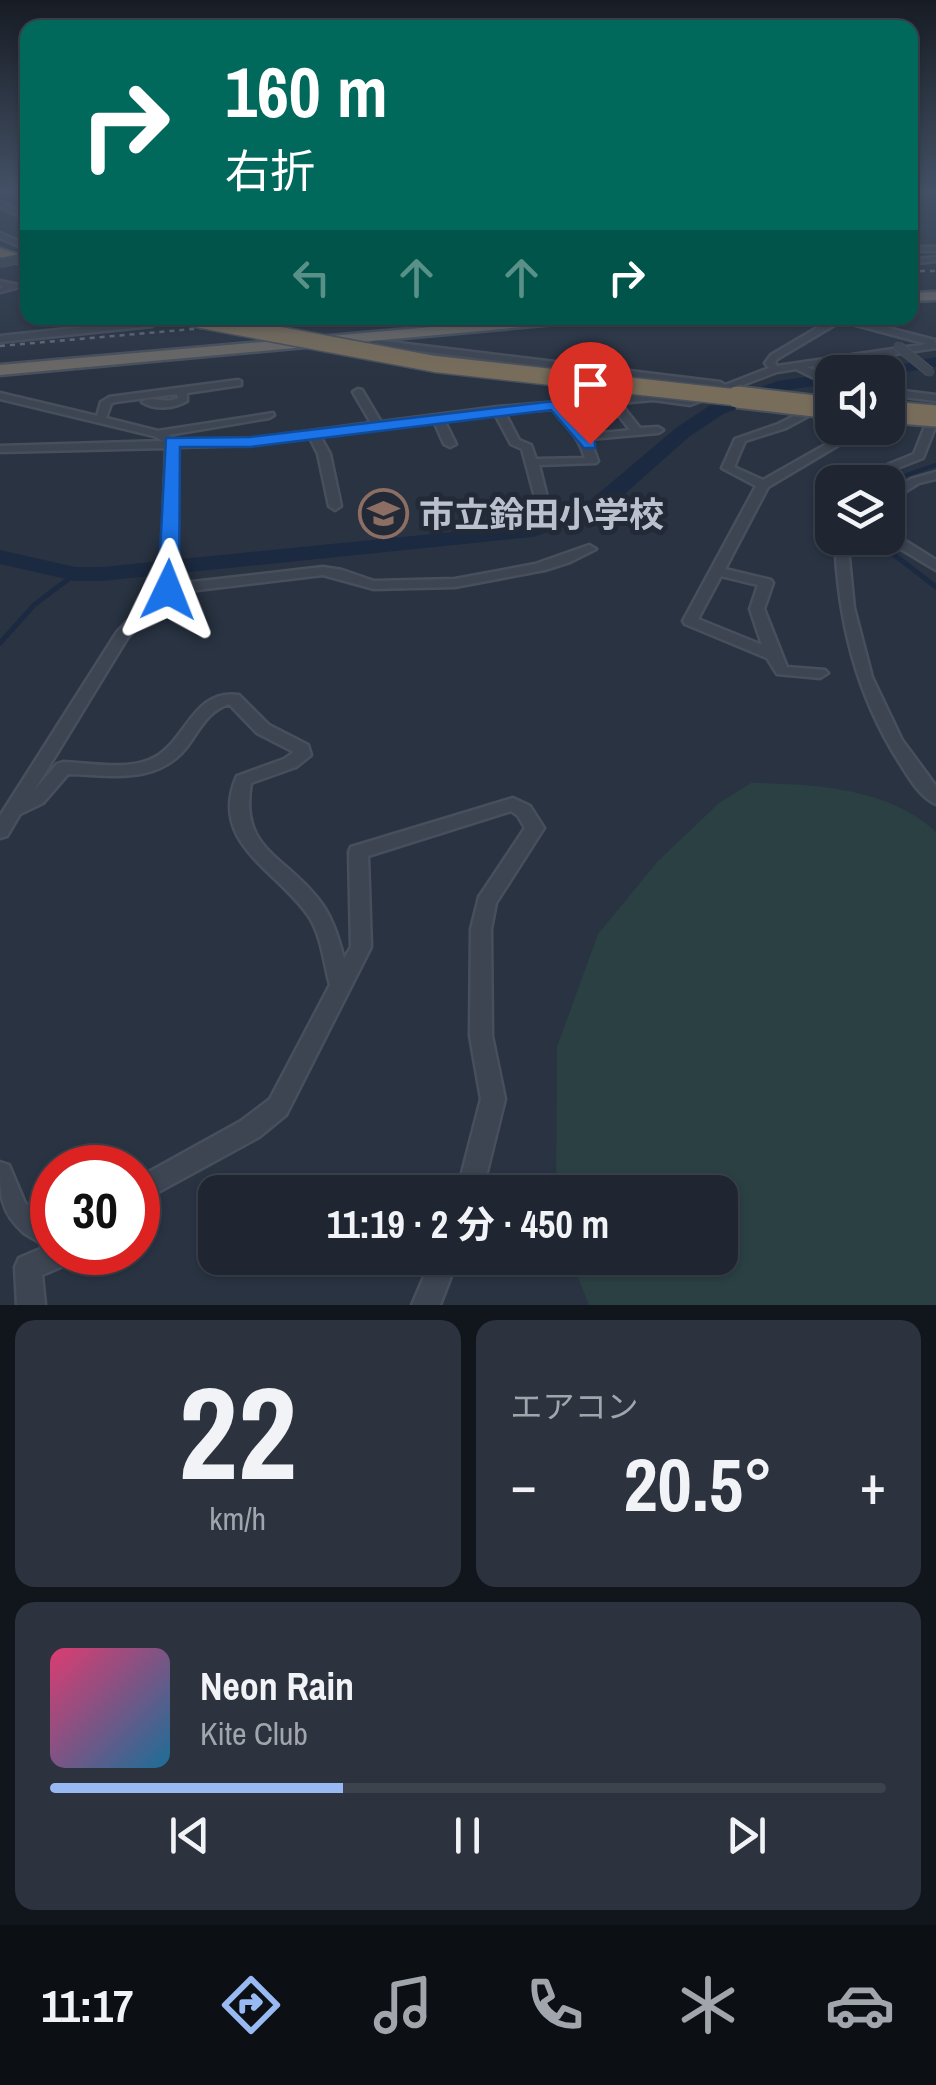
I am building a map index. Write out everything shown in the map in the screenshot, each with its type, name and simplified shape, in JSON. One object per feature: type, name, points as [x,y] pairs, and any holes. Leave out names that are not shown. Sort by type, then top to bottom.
[{"type":"highway","points":[[229,325],[470,368],[815,394]]},
{"type":"highway","points":[[260,325],[440,358],[815,393]]},
{"type":"highway","points":[[0,370],[512,325]]},
{"type":"highway","points":[[905,412],[935,418]]},
{"type":"street","points":[[0,282],[14,288]]},
{"type":"street","points":[[0,290],[20,288]]},
{"type":"street","points":[[0,339],[116,325]]},
{"type":"street","points":[[775,369],[770,364],[774,357],[828,325]]},
{"type":"street","points":[[869,325],[936,344]]},
{"type":"street","points":[[881,328],[933,376]]},
{"type":"street","points":[[373,340],[724,386]]},
{"type":"street","points":[[0,450],[250,442],[498,410],[653,397],[690,402],[775,369],[936,344]]},
{"type":"street","points":[[801,367],[815,380]]},
{"type":"street","points":[[101,419],[106,402],[114,399],[238,384]]},
{"type":"street","points":[[173,406],[183,398],[181,390]]},
{"type":"street","points":[[358,392],[378,424]]},
{"type":"street","points":[[905,394],[936,398]]},
{"type":"street","points":[[0,396],[158,434],[172,442]]},
{"type":"street","points":[[613,400],[637,432]]},
{"type":"street","points":[[147,402],[192,409]]},
{"type":"street","points":[[555,405],[576,434],[584,437],[658,430]]},
{"type":"street","points":[[763,484],[728,468],[740,438],[782,426],[815,406]]},
{"type":"street","points":[[211,407],[211,424]]},
{"type":"street","points":[[498,410],[515,442],[527,447],[541,496]]},
{"type":"street","points":[[158,434],[269,415]]},
{"type":"street","points":[[438,417],[450,444]]},
{"type":"street","points":[[896,465],[919,456],[935,418]]},
{"type":"street","points":[[312,434],[324,454],[335,506]]},
{"type":"street","points":[[532,462],[592,461],[584,437]]},
{"type":"street","points":[[0,831],[122,636],[168,587],[172,442]]},
{"type":"street","points":[[772,656],[690,620],[763,484],[832,445]]},
{"type":"street","points":[[905,488],[936,474]]},
{"type":"street","points":[[905,546],[936,566]]},
{"type":"street","points":[[168,587],[342,571],[361,584],[398,586],[520,575],[554,566],[589,549]]},
{"type":"street","points":[[842,555],[844,612],[886,734],[936,798]]},
{"type":"street","points":[[715,572],[766,583],[757,610],[772,656],[782,671],[820,673]]},
{"type":"street","points":[[13,810],[38,799],[62,768],[154,766],[171,756],[196,717],[220,699],[233,698],[263,729],[302,749],[296,762],[267,767],[243,780],[236,810],[249,841],[320,917],[341,986]]},
{"type":"street","points":[[160,1179],[250,1130],[278,1107],[361,948],[358,852],[427,834],[494,807],[513,804],[524,810],[535,828],[486,902],[481,930],[481,1036],[493,1099],[474,1175]]},
{"type":"street","points":[[0,1174],[16,1212],[30,1222]]},
{"type":"street","points":[[30,1266],[31,1305]]},
{"type":"street","points":[[426,1305],[438,1275]]},
{"type":"green space","points":[[751,783],[824,787],[896,806],[936,832],[936,1305],[589,1305],[577,1275],[738,1275],[738,1175],[556,1175],[557,1047],[598,934],[658,861],[719,803]]},
{"type":"waterway","points":[[905,367],[936,362]]},
{"type":"waterway","points":[[0,557],[75,574],[102,574],[525,532],[594,509],[683,432],[716,410],[784,385],[815,380]]},
{"type":"waterway","points":[[905,476],[936,465]]},
{"type":"waterway","points":[[894,555],[936,587]]},
{"type":"waterway","points":[[0,643],[34,605],[75,574]]},
{"type":"railway","points":[[918,271],[936,271]]},
{"type":"railway","points":[[0,346],[238,325]]},
{"type":"place","name":"市立鈴田小学校","points":[[384,514]]},
{"type":"route","points":[[168,590],[172,442],[272,440],[383,423],[555,405],[576,434],[590,444]]}]
